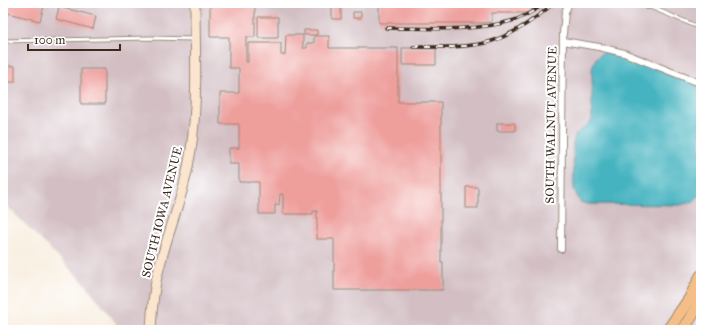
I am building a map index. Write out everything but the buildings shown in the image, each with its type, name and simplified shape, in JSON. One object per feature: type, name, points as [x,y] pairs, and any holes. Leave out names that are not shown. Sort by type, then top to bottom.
[{"type":"highway","points":[[668,330],[690,298],[701,276]]},
{"type":"highway","points":[[683,330],[701,301]]},
{"type":"main road","name":"SOUTH IOWA AVENUE","points":[[151,330],[154,293],[158,272],[183,189],[195,120],[195,3]]},
{"type":"street","name":"SOUTH WALNUT AVENUE","points":[[561,249],[563,40],[565,12],[569,3]]},
{"type":"street","points":[[563,40],[599,46],[624,53],[697,82]]},
{"type":"lane","points":[[648,5],[696,26]]},
{"type":"lane","points":[[3,41],[151,38],[195,39]]},
{"type":"shaded area","points":[[3,3],[701,3],[701,330],[121,330],[87,286],[3,202]]},
{"type":"water","points":[[606,52],[629,58],[692,82],[698,87],[701,93],[701,192],[694,201],[681,205],[587,204],[580,202],[574,189],[573,143],[576,134],[592,121],[592,70],[596,58],[600,54]]},
{"type":"railway","points":[[386,28],[449,29],[481,27],[520,18],[546,3]]},
{"type":"railway","points":[[413,47],[467,46],[495,40],[504,37],[522,27],[554,3]]}]
